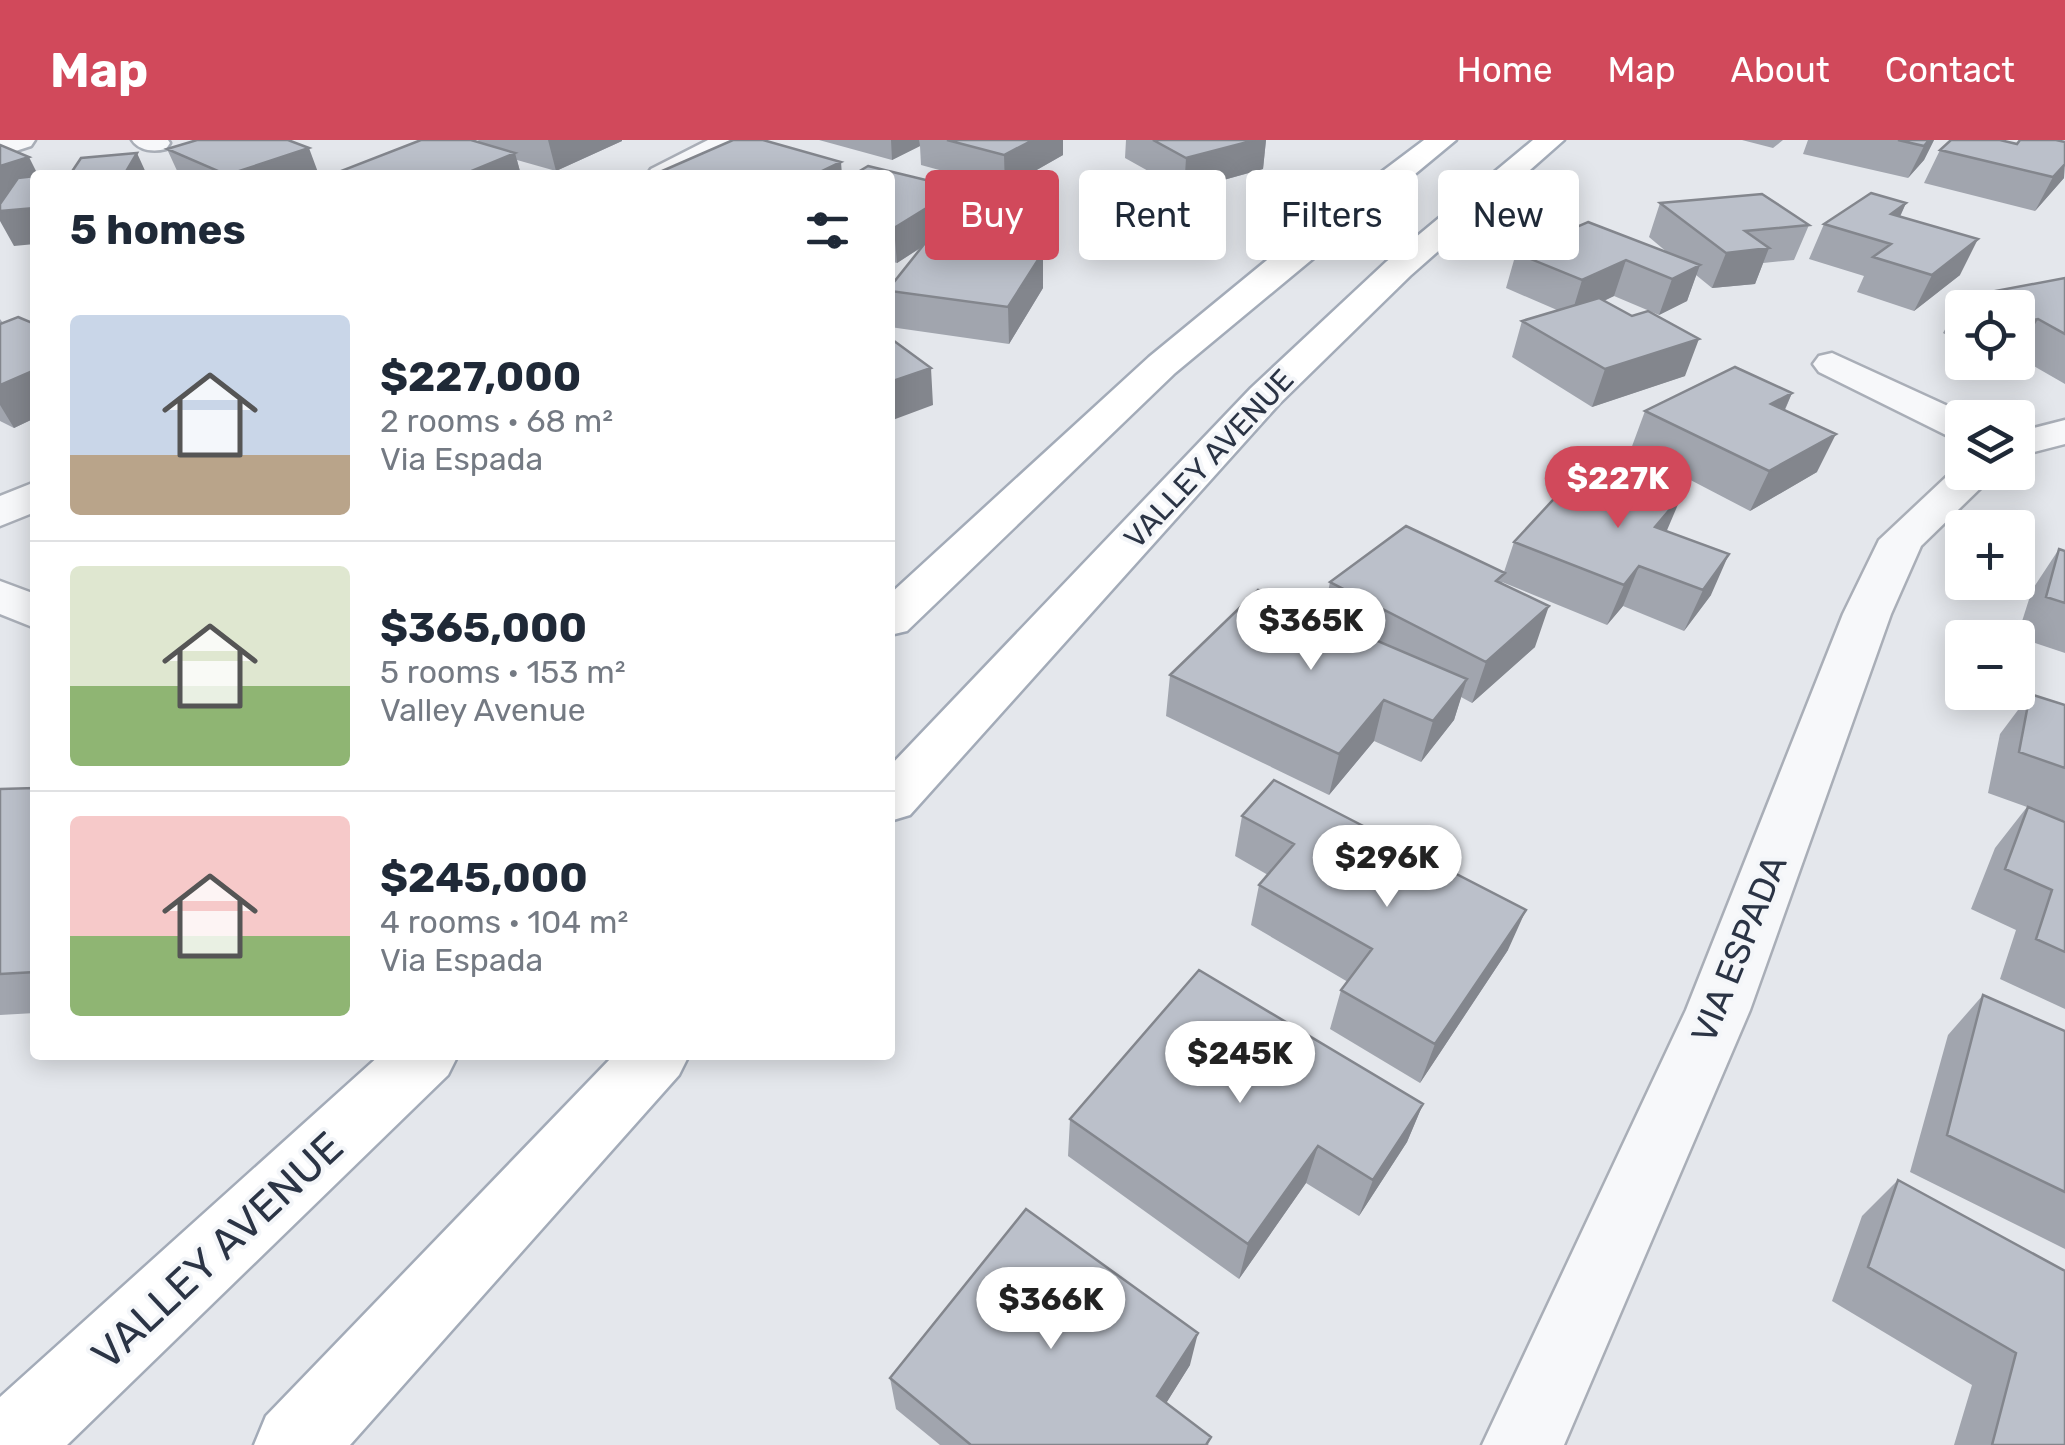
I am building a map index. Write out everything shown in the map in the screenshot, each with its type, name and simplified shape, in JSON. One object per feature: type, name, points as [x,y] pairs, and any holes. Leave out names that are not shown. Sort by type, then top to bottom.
[{"type":"main road","points":[[895,615],[1162,366],[1307,244],[1442,140]]},
{"type":"main road","name":"VALLEY AVENUE","points":[[895,796],[1265,396],[1398,268],[1550,140]]},
{"type":"main road","name":"VALLEY AVENUE","points":[[8,1445],[421,1060]]},
{"type":"main road","points":[[294,1445],[651,1060]]},
{"type":"street","points":[[0,147],[21,140]]},
{"type":"street","points":[[672,170],[730,140]]},
{"type":"street","points":[[1832,364],[1945,418]]},
{"type":"street","points":[[2035,440],[2065,432]]},
{"type":"street","name":"VIA ESPADA","points":[[1523,1445],[1718,1010],[1868,614],[1901,540],[1956,490]]},
{"type":"street","points":[[0,513],[30,498]]},
{"type":"street","points":[[0,595],[30,610]]},
{"type":"building","points":[[197,140],[288,140],[309,148],[242,170],[215,170],[167,149]]},
{"type":"building","points":[[421,140],[471,140],[515,153],[474,170],[344,170]]},
{"type":"building","points":[[733,140],[763,140],[841,162],[824,170],[664,170]]},
{"type":"building","points":[[947,140],[1033,140],[1004,155]]},
{"type":"building","points":[[1153,140],[1255,140],[1186,158]]},
{"type":"building","points":[[1898,140],[1929,140],[1924,146]]},
{"type":"building","points":[[1951,140],[2017,144],[2020,140],[2056,140],[2065,142],[2065,164],[2053,177],[1940,150]]},
{"type":"building","points":[[0,145],[29,157],[0,166]]},
{"type":"building","points":[[137,153],[127,170],[73,170],[81,158]]},
{"type":"building","points":[[895,173],[925,180],[925,209],[895,227]]},
{"type":"building","points":[[30,177],[30,208],[0,211],[0,204],[18,178]]},
{"type":"building","points":[[1871,193],[1906,203],[1891,214],[1978,239],[1932,275],[1873,257],[1891,244],[1824,224]]},
{"type":"building","points":[[1762,194],[1809,225],[1745,231],[1769,248],[1726,253],[1660,203]]},
{"type":"building","points":[[1588,222],[1700,265],[1672,279],[1626,260],[1582,280],[1533,260],[1579,260],[1579,226]]},
{"type":"building","points":[[925,243],[925,260],[1038,260],[1008,307],[895,292],[895,281]]},
{"type":"building","points":[[2065,278],[2065,334],[2035,320],[2035,290],[2001,290]]},
{"type":"building","points":[[1599,298],[1632,316],[1648,311],[1699,339],[1605,369],[1522,321]]},
{"type":"building","points":[[18,317],[30,322],[30,372],[0,385],[0,324]]},
{"type":"building","points":[[895,342],[931,368],[895,380]]},
{"type":"building","points":[[1735,367],[1792,393],[1771,404],[1836,434],[1769,471],[1645,411]]},
{"type":"building","points":[[1588,462],[1682,495],[1655,527],[1729,554],[1703,590],[1639,566],[1624,585],[1514,542]]},
{"type":"building","points":[[1406,526],[1505,573],[1496,581],[1549,606],[1486,662],[1330,582]]},
{"type":"building","points":[[2059,549],[2065,551],[2065,603],[2046,597]]},
{"type":"building","points":[[1258,590],[1467,679],[1433,721],[1384,700],[1339,754],[1170,675]]},
{"type":"building","points":[[2035,696],[2065,705],[2065,768],[2019,752],[2027,710],[2035,710]]},
{"type":"building","points":[[1274,780],[1526,910],[1435,1044],[1341,990],[1372,949],[1259,885],[1294,844],[1242,816]]},
{"type":"building","points":[[30,788],[30,972],[0,974],[0,789]]},
{"type":"building","points":[[2028,807],[2065,822],[2065,952],[2036,939],[2052,890],[2005,869]]},
{"type":"building","points":[[1199,970],[1423,1104],[1373,1180],[1318,1146],[1248,1244],[1070,1119]]},
{"type":"building","points":[[1983,995],[2065,1031],[2065,1192],[1947,1135]]},
{"type":"building","points":[[1898,1180],[2065,1271],[2065,1445],[1992,1445],[2016,1353],[1868,1267]]},
{"type":"building","points":[[1026,1209],[1198,1333],[1157,1396],[1211,1437],[1206,1445],[971,1445],[890,1378]]}]
